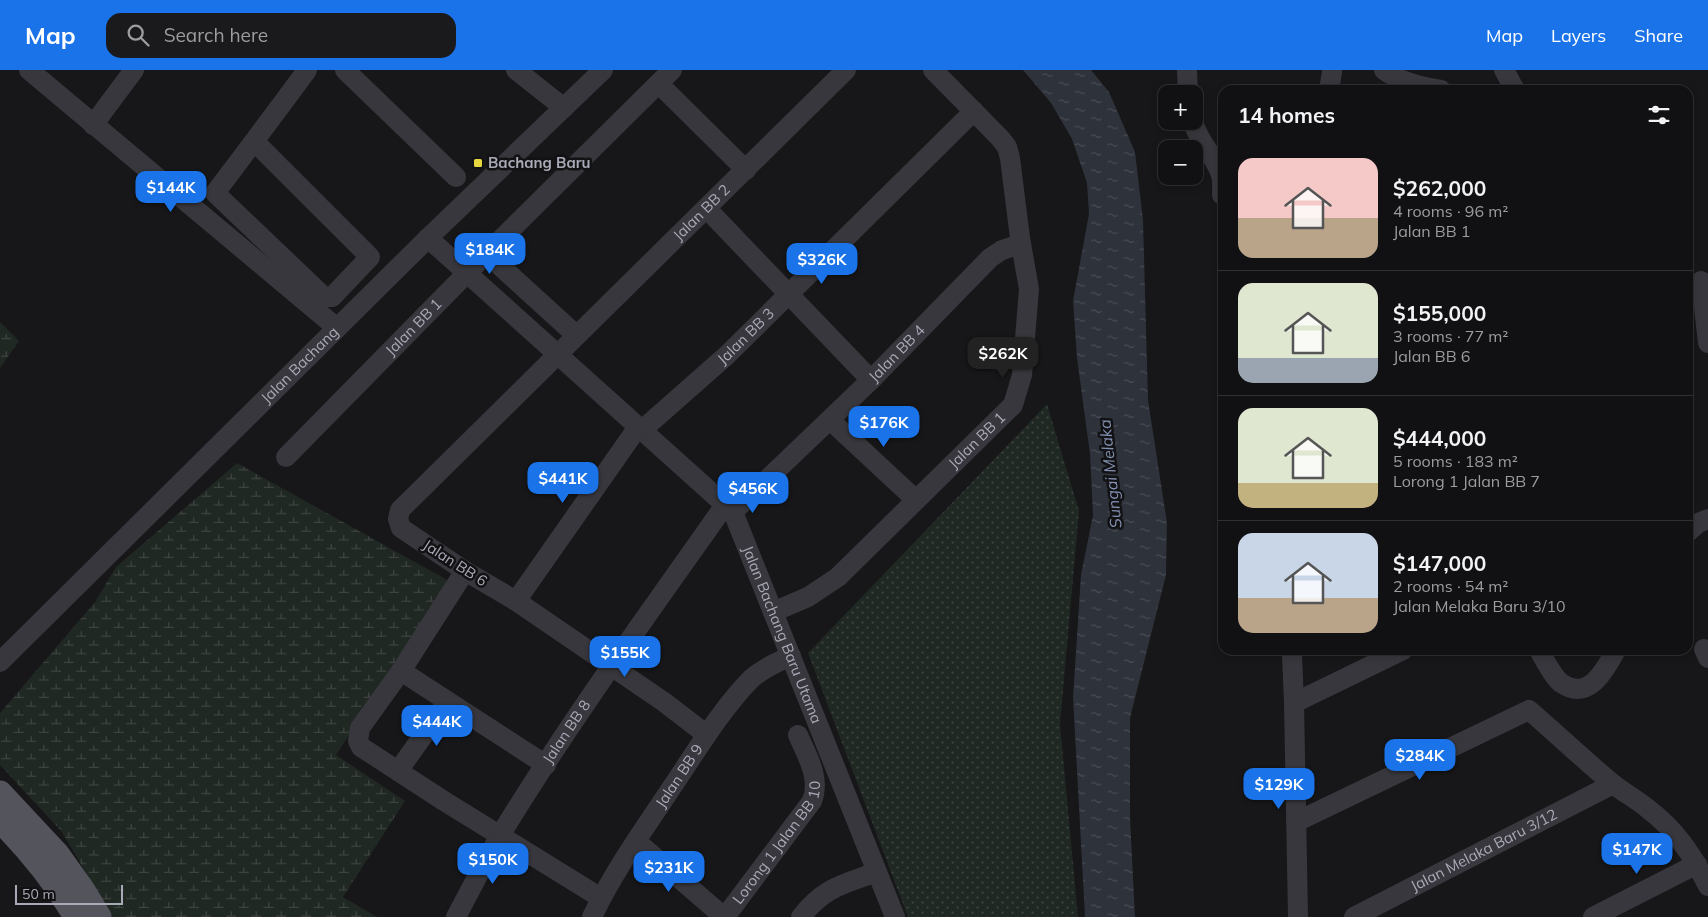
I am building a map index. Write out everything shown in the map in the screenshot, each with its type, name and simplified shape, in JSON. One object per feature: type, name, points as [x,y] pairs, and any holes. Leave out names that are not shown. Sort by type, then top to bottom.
[{"type":"main road","points":[[0,793],[56,854],[82,889],[99,917]]},
{"type":"main road","points":[[5,827],[34,855],[65,898],[76,917]]},
{"type":"street","points":[[29,70],[337,328]]},
{"type":"street","points":[[93,125],[134,70]]},
{"type":"street","points":[[254,141],[370,257],[332,297],[325,297],[215,193],[307,70]]},
{"type":"street","points":[[345,70],[456,177]]},
{"type":"street","name":"Jalan Bachang","points":[[0,662],[428,238],[602,70]]},
{"type":"street","name":"Jalan BB 2","points":[[557,354],[707,209],[846,70]]},
{"type":"street","name":"Jalan BB 1","points":[[773,612],[808,598],[838,577],[1013,405],[1022,375],[1028,290],[1007,147],[933,70]]},
{"type":"street","points":[[1187,70],[1188,85]]},
{"type":"street","points":[[1384,70],[1403,81],[1416,85]]},
{"type":"street","points":[[1504,70],[1512,85]]},
{"type":"street","points":[[526,73],[564,108]]},
{"type":"street","points":[[665,77],[746,170]]},
{"type":"street","name":"Jalan BB 1","points":[[286,457],[467,273],[665,77]]},
{"type":"street","name":"Jalan BB 3","points":[[516,600],[640,428],[727,355],[974,112]]},
{"type":"street","points":[[1195,130],[1218,169]]},
{"type":"street","points":[[707,209],[871,380]]},
{"type":"street","name":"Jalan Bachang Baru Utama","points":[[428,238],[729,508],[896,917]]},
{"type":"street","name":"Jalan BB 4","points":[[729,508],[830,420],[990,258],[1002,250],[1021,244]]},
{"type":"street","points":[[487,254],[576,335]]},
{"type":"street","points":[[1699,282],[1708,344]]},
{"type":"street","name":"Jalan BB 6","points":[[557,354],[400,510],[398,519],[401,528],[465,571],[516,600],[612,666],[707,735]]},
{"type":"street","points":[[830,420],[916,500]]},
{"type":"street","name":"Jalan BB 8","points":[[456,917],[500,836],[612,666],[729,508]]},
{"type":"street","points":[[1693,527],[1698,522],[1708,519]]},
{"type":"street","points":[[465,571],[401,672],[360,728],[358,741],[361,747],[398,771],[601,898]]},
{"type":"street","points":[[1292,655],[1298,917]]},
{"type":"street","points":[[1294,703],[1393,655]]},
{"type":"street","points":[[1542,655],[1560,682],[1572,688],[1584,688],[1594,683],[1613,655]]},
{"type":"street","name":"Jalan BB 9","points":[[592,917],[601,898],[636,841],[707,735],[753,678],[773,664],[790,656]]},
{"type":"street","points":[[401,672],[546,765]]},
{"type":"street","points":[[398,771],[447,702]]},
{"type":"street","points":[[1296,822],[1529,710],[1613,784],[1648,808],[1666,824],[1683,842],[1708,886]]},
{"type":"street","name":"Lorong 1 Jalan BB 10","points":[[725,917],[812,800],[816,791],[815,777],[798,735]]},
{"type":"street","name":"Jalan Melaka Baru 3/12","points":[[1354,917],[1613,784]]},
{"type":"street","points":[[636,841],[725,917]]},
{"type":"street","points":[[1593,917],[1697,864]]},
{"type":"street","points":[[801,917],[812,903],[832,889],[877,872]]},
{"type":"green space","points":[[0,322],[19,341],[0,368]]},
{"type":"green space","points":[[1047,404],[1079,511],[1060,724],[1078,917],[908,917],[808,653]]},
{"type":"green space","points":[[237,463],[449,581],[336,755],[405,801],[343,897],[377,917],[112,917],[62,832],[0,765],[0,713],[95,602],[116,567]]},
{"type":"water","name":"Sungai Melaka","points":[[1023,70],[1091,70],[1109,92],[1135,152],[1143,220],[1148,400],[1167,523],[1166,575],[1130,718],[1130,818],[1135,917],[1085,917],[1073,697],[1081,575],[1093,515],[1090,454],[1077,358],[1073,301],[1089,214],[1087,183],[1072,139],[1051,103]]},
{"type":"place","name":"Bachang Baru","points":[[478,163]]}]
